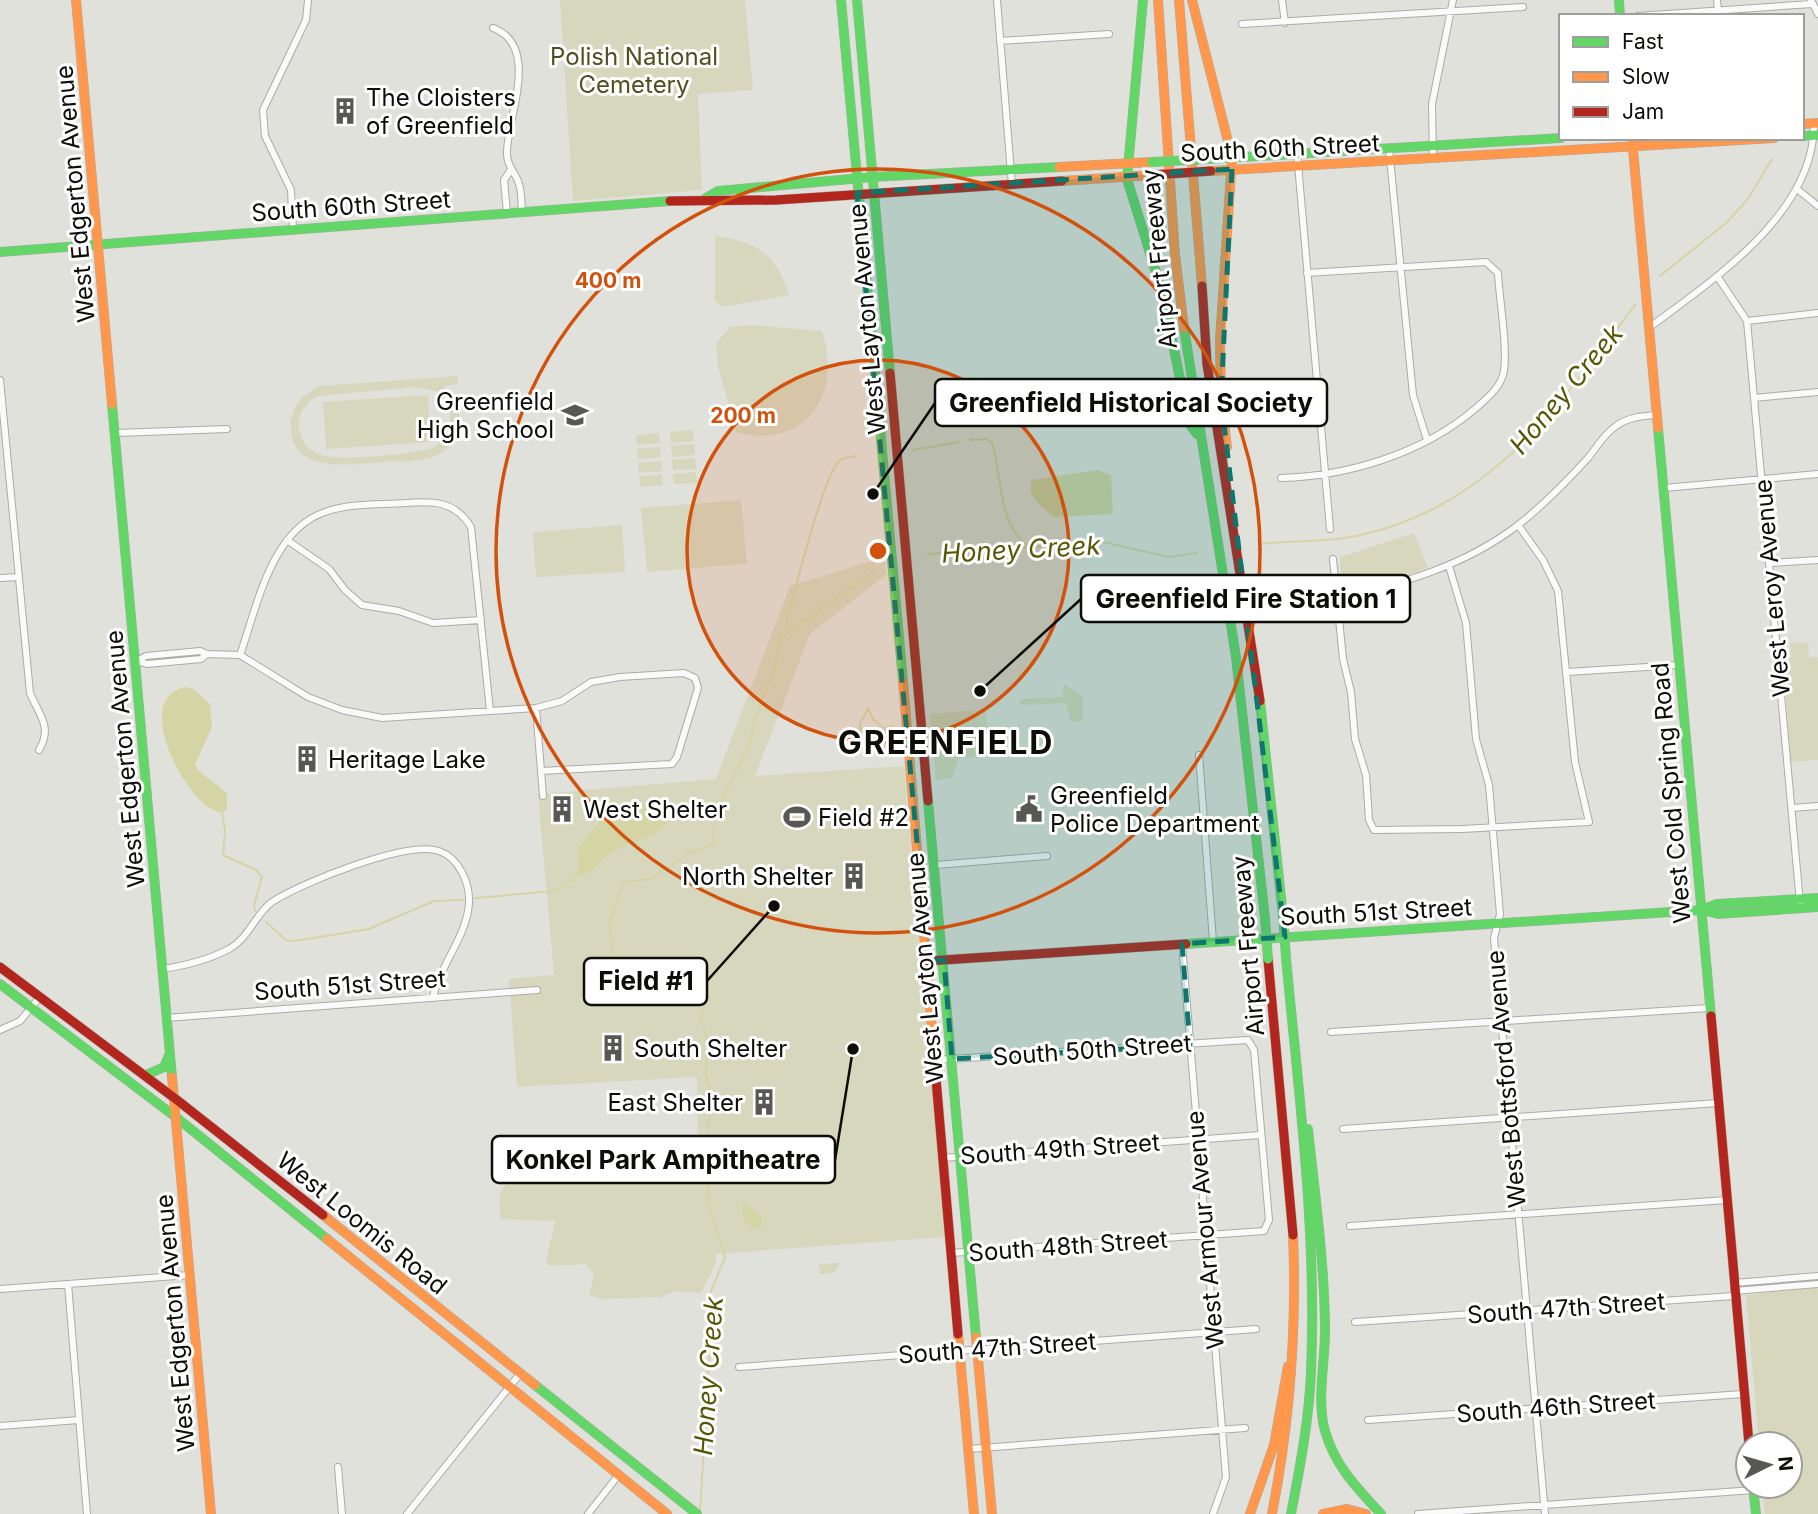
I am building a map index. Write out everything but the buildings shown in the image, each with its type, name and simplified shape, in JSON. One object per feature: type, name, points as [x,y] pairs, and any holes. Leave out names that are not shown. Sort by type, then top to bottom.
[{"type":"main road","name":"West Edgerton Avenue","points":[[76,0],[211,1514]]},
{"type":"main road","name":"West Layton Avenue","points":[[841,0],[928,961],[942,1158],[974,1514]]},
{"type":"main road","name":"West Layton Avenue","points":[[857,0],[992,1514]]},
{"type":"main road","points":[[1143,0],[1126,163],[1127,179],[1163,295],[1189,423],[1200,438]]},
{"type":"main road","name":"Airport Freeway","points":[[1158,0],[1175,255],[1200,438],[1238,669],[1265,918],[1295,1273],[1297,1338],[1293,1399],[1272,1514]]},
{"type":"main road","name":"Airport Freeway","points":[[1179,0],[1190,108],[1207,364],[1264,725],[1312,1244],[1315,1337],[1308,1418],[1291,1514]]},
{"type":"main road","points":[[1192,0],[1232,169],[1220,381],[1240,523],[1236,540]]},
{"type":"main road","name":"South 60th Street","points":[[706,198],[718,191],[856,178],[1559,138]]},
{"type":"main road","points":[[1675,144],[1687,140]]},
{"type":"main road","name":"South 60th Street","points":[[0,251],[706,198],[720,201],[806,197],[1127,179],[1232,169],[1433,159],[1633,143],[1675,144],[1741,140]]},
{"type":"main road","name":"West Cold Spring Road","points":[[1633,143],[1747,1430]]},
{"type":"main road","points":[[936,174],[937,189]]},
{"type":"main road","points":[[805,183],[806,197]]},
{"type":"main road","name":"South 51st Street","points":[[1800,904],[1818,898]]},
{"type":"main road","name":"South 51st Street","points":[[928,961],[1701,910],[1717,904],[1800,904],[1818,907]]},
{"type":"main road","name":"West Loomis Road","points":[[0,967],[175,1097],[696,1514]]},
{"type":"main road","name":"West Loomis Road","points":[[0,984],[177,1118],[617,1477],[667,1514]]},
{"type":"main road","points":[[132,1083],[143,1074],[164,1067],[170,1053]]},
{"type":"main road","points":[[1301,1122],[1309,1130],[1322,1250],[1325,1431],[1340,1469],[1381,1514]]},
{"type":"main road","points":[[207,1143],[217,1131]]},
{"type":"main road","points":[[340,1250],[350,1238]]},
{"type":"main road","points":[[1250,1514],[1269,1464],[1283,1405],[1289,1360],[1290,1292],[1295,1273]]},
{"type":"main road","points":[[1323,1514],[1347,1509],[1366,1514]]},
{"type":"street","points":[[293,230],[291,190],[265,136],[263,110],[306,20],[308,0]]},
{"type":"street","points":[[997,0],[1012,185]]},
{"type":"street","points":[[1282,0],[1284,23]]},
{"type":"street","points":[[1433,159],[1431,145],[1437,67],[1453,0]]},
{"type":"street","points":[[1717,0],[1718,11]]},
{"type":"street","points":[[1670,14],[1811,2],[1818,13]]},
{"type":"street","points":[[1242,24],[1523,7]]},
{"type":"street","points":[[493,28],[503,33],[509,41],[519,75],[507,149],[510,171],[519,181],[522,211]]},
{"type":"street","points":[[1000,41],[1109,34]]},
{"type":"street","points":[[1650,327],[1717,276],[1778,215],[1797,189],[1811,158],[1816,123]]},
{"type":"street","points":[[1390,148],[1413,395],[1427,440]]},
{"type":"street","points":[[1297,153],[1330,529]]},
{"type":"street","points":[[507,213],[504,180],[510,171]]},
{"type":"street","points":[[1797,189],[1818,206]]},
{"type":"street","points":[[1281,478],[1326,474],[1363,466],[1427,440],[1469,414],[1502,379],[1498,273],[1486,262],[1307,273]]},
{"type":"street","name":"West Leroy Avenue","points":[[1717,276],[1747,321],[1800,904]]},
{"type":"street","points":[[1747,321],[1818,313]]},
{"type":"street","points":[[0,381],[30,693],[46,722],[46,738],[38,750]]},
{"type":"street","points":[[1754,398],[1818,392]]},
{"type":"street","points":[[1336,598],[1388,587],[1449,566],[1518,525],[1559,489],[1618,424],[1637,417],[1657,415]]},
{"type":"street","points":[[116,433],[227,429]]},
{"type":"street","points":[[1664,488],[1818,474]]},
{"type":"street","points":[[240,655],[265,587],[287,540],[312,517],[343,507],[435,501],[456,508],[471,527],[489,711]]},
{"type":"street","points":[[1333,559],[1355,739],[1366,775],[1369,820],[1374,830],[1589,822],[1575,762],[1558,591],[1543,560],[1518,525]]},
{"type":"street","points":[[287,540],[329,569],[345,590],[362,605],[400,611],[433,623],[481,620]]},
{"type":"street","points":[[1770,563],[1818,560]]},
{"type":"street","name":"West Bottsford Avenue","points":[[1449,566],[1466,623],[1476,738],[1488,777],[1494,827],[1500,914],[1493,938],[1545,1514]]},
{"type":"street","points":[[0,578],[19,577]]},
{"type":"street","points":[[137,661],[146,656],[200,651],[207,654],[240,655],[296,692],[363,715],[395,719],[536,708],[562,701],[591,682],[620,677],[684,673],[695,678],[698,688],[677,757],[672,764],[541,771]]},
{"type":"street","points":[[1567,672],[1679,665]]},
{"type":"street","points":[[536,708],[543,796]]},
{"type":"street","points":[[1199,755],[1213,941]]},
{"type":"street","points":[[1792,807],[1818,806]]},
{"type":"street","points":[[162,969],[229,949],[244,937],[270,904],[327,875],[398,853],[438,850],[454,860],[462,870],[469,905],[437,979],[433,998]]},
{"type":"street","points":[[936,865],[1047,856]]},
{"type":"street","name":"West Armour Avenue","points":[[1182,944],[1226,1482],[1213,1514]]},
{"type":"street","name":"South 51st Street","points":[[166,1018],[537,990]]},
{"type":"street","points":[[0,1030],[15,1025],[40,997]]},
{"type":"street","points":[[1331,1032],[1709,1008]]},
{"type":"street","name":"South 50th Street","points":[[935,1060],[1250,1041],[1254,1050],[1261,1135]]},
{"type":"street","points":[[1343,1129],[1718,1103]]},
{"type":"street","name":"South 49th Street","points":[[942,1158],[1261,1135]]},
{"type":"street","name":"South 48th Street","points":[[951,1253],[1262,1231],[1267,1228],[1261,1135]]},
{"type":"street","points":[[1350,1226],[1727,1200]]},
{"type":"street","points":[[0,1289],[190,1275]]},
{"type":"street","points":[[1734,1290],[1818,1276]]},
{"type":"street","points":[[68,1284],[87,1514]]},
{"type":"street","points":[[1734,1290],[1818,1284]]},
{"type":"street","name":"South 47th Street","points":[[1355,1322],[1527,1311],[1734,1290]]},
{"type":"street","name":"South 47th Street","points":[[739,1367],[1256,1329]]},
{"type":"street","points":[[407,1514],[519,1375]]},
{"type":"street","name":"South 46th Street","points":[[1368,1420],[1743,1394]]},
{"type":"street","points":[[0,1426],[79,1420]]},
{"type":"street","points":[[968,1448],[1245,1428]]},
{"type":"street","points":[[338,1467],[342,1514]]},
{"type":"street","points":[[587,1514],[617,1477]]},
{"type":"street","points":[[1418,1514],[1734,1489]]},
{"type":"highlighted area","points":[[1232,169],[1221,399],[1285,937],[1182,944],[1190,1045],[952,1059],[944,960],[928,961],[857,193]]},
{"type":"green space","name":"Polish National Cemetery","points":[[560,0],[745,0],[753,90],[698,94],[702,190],[573,201]]},
{"type":"green space","points":[[715,236],[743,242],[763,252],[778,269],[789,295],[724,307],[715,301]]},
{"type":"green space","points":[[751,325],[822,331],[827,354],[827,376],[822,396],[813,412],[800,425],[782,433],[761,436],[736,432],[718,366],[716,343],[730,327]]},
{"type":"green space","points":[[457,376],[458,384],[443,386],[450,393],[459,411],[456,439],[441,453],[420,460],[338,464],[310,459],[299,451],[292,439],[291,422],[300,400],[320,386]],"holes":[[[415,387],[436,391],[450,408],[450,432],[435,447],[393,455],[325,456],[312,451],[301,435],[301,413],[306,405],[318,396]]]},
{"type":"green space","points":[[428,395],[431,442],[326,449],[323,402]]},
{"type":"green space","points":[[693,430],[694,441],[671,443],[670,432]]},
{"type":"green space","points":[[659,433],[660,443],[637,445],[636,435]]},
{"type":"green space","points":[[694,444],[695,455],[672,457],[671,446]]},
{"type":"green space","points":[[660,447],[661,457],[638,459],[637,449]]},
{"type":"green space","points":[[695,458],[696,469],[673,470],[672,460]]},
{"type":"green space","points":[[661,461],[662,471],[639,473],[638,463]]},
{"type":"green space","points":[[696,472],[697,483],[674,484],[673,474]]},
{"type":"green space","points":[[662,475],[663,485],[640,487],[639,476]]},
{"type":"green space","points":[[741,500],[747,564],[647,572],[641,508]]},
{"type":"green space","points":[[622,525],[625,572],[536,577],[533,532]]},
{"type":"green space","points":[[1414,533],[1428,568],[1368,588],[1341,591],[1340,557]]},
{"type":"green space","points":[[885,557],[886,575],[810,634],[755,776],[904,766],[945,1237],[716,1254],[716,1263],[701,1293],[675,1291],[661,1297],[603,1299],[589,1295],[594,1275],[586,1264],[550,1266],[546,1261],[555,1221],[501,1219],[501,1193],[510,1180],[534,1171],[637,1171],[679,1167],[686,1163],[696,1166],[698,1183],[697,1077],[517,1087],[509,979],[554,975],[538,794],[716,779],[790,586]]},
{"type":"green space","points":[[1808,642],[1809,657],[1818,657],[1818,760],[1791,762],[1783,659],[1791,658],[1790,643]]},
{"type":"green space","points":[[1064,684],[1083,697],[1083,721],[1071,722],[1066,703],[1021,705],[1020,699],[1062,697]]},
{"type":"green space","points":[[986,710],[987,747],[973,757],[959,758],[952,778],[936,780],[930,714]]},
{"type":"green space","points":[[840,1263],[834,1273],[820,1274],[819,1264]]},
{"type":"green space","points":[[1818,1287],[1818,1514],[1765,1514],[1764,1500],[1804,1500],[1804,1430],[1758,1430],[1746,1295]]},
{"type":"shaded area","points":[[1098,470],[1111,475],[1113,514],[1055,517],[1041,506],[1031,491],[1032,480]]},
{"type":"shaded area","points":[[185,687],[194,689],[210,704],[212,726],[195,765],[227,794],[227,809],[222,812],[209,807],[195,795],[170,754],[163,732],[162,712],[169,696]]},
{"type":"shaded area","points":[[868,706],[874,719],[883,727],[894,725],[888,738],[890,746],[872,752],[858,743],[859,723]],"holes":[[[868,711],[872,720],[884,729],[879,747],[870,747],[863,741],[861,723]]]},
{"type":"shaded area","points":[[660,800],[668,802],[672,811],[662,828],[647,838],[607,855],[588,873],[577,875],[578,848],[608,811]]},
{"type":"shaded area","points":[[744,1201],[762,1218],[762,1228],[752,1227],[745,1220],[742,1211]]},
{"type":"waterway","name":"Honey Creek","points":[[1660,276],[1726,223],[1748,199],[1772,159]]},
{"type":"waterway","name":"Honey Creek","points":[[1259,544],[1325,540],[1365,534],[1410,520],[1451,499],[1487,474],[1520,445],[1579,378],[1635,305]]},
{"type":"waterway","points":[[970,440],[986,439],[992,443],[1006,513],[1018,537],[1028,546]]},
{"type":"waterway","points":[[913,450],[959,442]]},
{"type":"waterway","points":[[787,633],[785,628],[825,488],[840,460],[856,456]]},
{"type":"waterway","name":"Honey Creek","points":[[927,554],[1103,542],[1169,557],[1197,553]]},
{"type":"waterway","name":"Honey Creek","points":[[700,1513],[711,1326],[708,1299],[725,1257],[706,1199],[713,1169],[707,1140],[711,1100],[706,1073],[707,1038],[701,1018],[706,997],[702,975],[694,969],[661,977],[628,973],[613,951],[610,929],[612,917],[625,882],[651,879],[687,854],[713,844],[716,811],[749,746],[757,712],[775,667],[780,638],[876,570]]},
{"type":"waterway","points":[[222,812],[225,831],[223,855],[256,870],[262,877],[254,905],[255,911]]},
{"type":"waterway","points":[[569,882],[577,875]]},
{"type":"waterway","points":[[475,898],[554,891],[563,886]]},
{"type":"waterway","points":[[266,922],[286,940],[295,941],[369,929],[434,901],[463,900]]},
{"type":"traffic: fast","points":[[841,0],[903,681]]},
{"type":"traffic: fast","points":[[857,0],[890,373]]},
{"type":"traffic: fast","points":[[1143,0],[1127,179],[1163,295],[1189,423],[1197,434]]},
{"type":"traffic: fast","points":[[1619,0],[1620,14]]},
{"type":"traffic: fast","points":[[1804,136],[1818,135]]},
{"type":"traffic: fast","points":[[1210,159],[1559,138]]},
{"type":"traffic: fast","points":[[1152,162],[1210,159]]},
{"type":"traffic: fast","points":[[706,198],[718,191],[873,177],[1059,167]]},
{"type":"traffic: fast","points":[[0,252],[670,201]]},
{"type":"traffic: fast","points":[[1184,328],[1236,657],[1265,918]]},
{"type":"traffic: fast","points":[[112,404],[172,1077]]},
{"type":"traffic: fast","points":[[1658,428],[1711,1016]]},
{"type":"traffic: fast","points":[[1260,701],[1283,916]]},
{"type":"traffic: fast","points":[[928,801],[976,1337]]},
{"type":"traffic: fast","points":[[1186,944],[1701,910],[1717,904],[1818,898]]},
{"type":"traffic: fast","points":[[1703,910],[1718,914],[1818,907]]},
{"type":"traffic: fast","points":[[1283,916],[1286,958]]},
{"type":"traffic: fast","points":[[1265,918],[1268,959]]},
{"type":"traffic: fast","points":[[1286,958],[1306,1165],[1312,1320],[1308,1408],[1291,1514]]},
{"type":"traffic: fast","points":[[0,984],[177,1118],[327,1239]]},
{"type":"traffic: fast","points":[[146,1075],[164,1067],[170,1053]]},
{"type":"traffic: fast","points":[[1308,1129],[1324,1300],[1322,1419],[1329,1444],[1341,1466],[1381,1514]]},
{"type":"traffic: fast","points":[[535,1385],[697,1514]]},
{"type":"traffic: fast","points":[[1754,1500],[1756,1514]]},
{"type":"traffic: slow","points":[[76,0],[112,404]]},
{"type":"traffic: slow","points":[[1158,0],[1175,255],[1184,328]]},
{"type":"traffic: slow","points":[[1179,0],[1202,286]]},
{"type":"traffic: slow","points":[[1192,0],[1232,157],[1220,340],[1221,399],[1227,447]]},
{"type":"traffic: slow","points":[[1804,124],[1818,123]]},
{"type":"traffic: slow","points":[[1632,140],[1658,428]]},
{"type":"traffic: slow","points":[[1211,171],[1740,140]]},
{"type":"traffic: slow","points":[[1059,167],[1152,162]]},
{"type":"traffic: slow","points":[[1062,181],[1153,175]]},
{"type":"traffic: slow","points":[[903,681],[936,1079]]},
{"type":"traffic: slow","points":[[172,1077],[211,1514]]},
{"type":"traffic: slow","points":[[323,1215],[535,1385]]},
{"type":"traffic: slow","points":[[1272,1514],[1291,1375],[1293,1235]]},
{"type":"traffic: slow","points":[[327,1239],[667,1514]]},
{"type":"traffic: slow","points":[[958,1334],[974,1514]]},
{"type":"traffic: slow","points":[[976,1337],[992,1514]]},
{"type":"traffic: slow","points":[[1250,1514],[1274,1445],[1288,1366]]},
{"type":"traffic: slow","points":[[1323,1514],[1347,1509],[1366,1514]]},
{"type":"traffic: jam","points":[[1153,175],[1211,171]]},
{"type":"traffic: jam","points":[[670,201],[776,200],[1062,181]]},
{"type":"traffic: jam","points":[[1202,286],[1207,364],[1260,701]]},
{"type":"traffic: jam","points":[[890,373],[928,801]]},
{"type":"traffic: jam","points":[[928,961],[1186,944]]},
{"type":"traffic: jam","points":[[1268,959],[1293,1235]]},
{"type":"traffic: jam","points":[[0,967],[177,1100],[323,1215]]},
{"type":"traffic: jam","points":[[1711,1016],[1748,1430]]},
{"type":"traffic: jam","points":[[936,1079],[958,1334]]},
{"type":"place","name":"The Cloisters of Greenfield","points":[[345,111]]},
{"type":"place","name":"Greenfield High School","points":[[575,415]]},
{"type":"place","name":"Greenfield Historical Society","points":[[873,494]]},
{"type":"place","name":"Greenfield Fire Station 1","points":[[980,691]]},
{"type":"place","name":"Heritage Lake","points":[[307,759]]},
{"type":"place","name":"West Shelter","points":[[562,809]]},
{"type":"place","name":"Greenfield Police Department","points":[[1029,809]]},
{"type":"place","name":"Field #2","points":[[797,817]]},
{"type":"place","name":"North Shelter","points":[[854,876]]},
{"type":"place","name":"Field #1","points":[[774,906]]},
{"type":"place","name":"South Shelter","points":[[613,1048]]},
{"type":"place","name":"Konkel Park Ampitheatre","points":[[853,1049]]},
{"type":"place","name":"East Shelter","points":[[764,1102]]},
{"type":"district","name":"GREENFIELD","points":[[946,742]]}]
